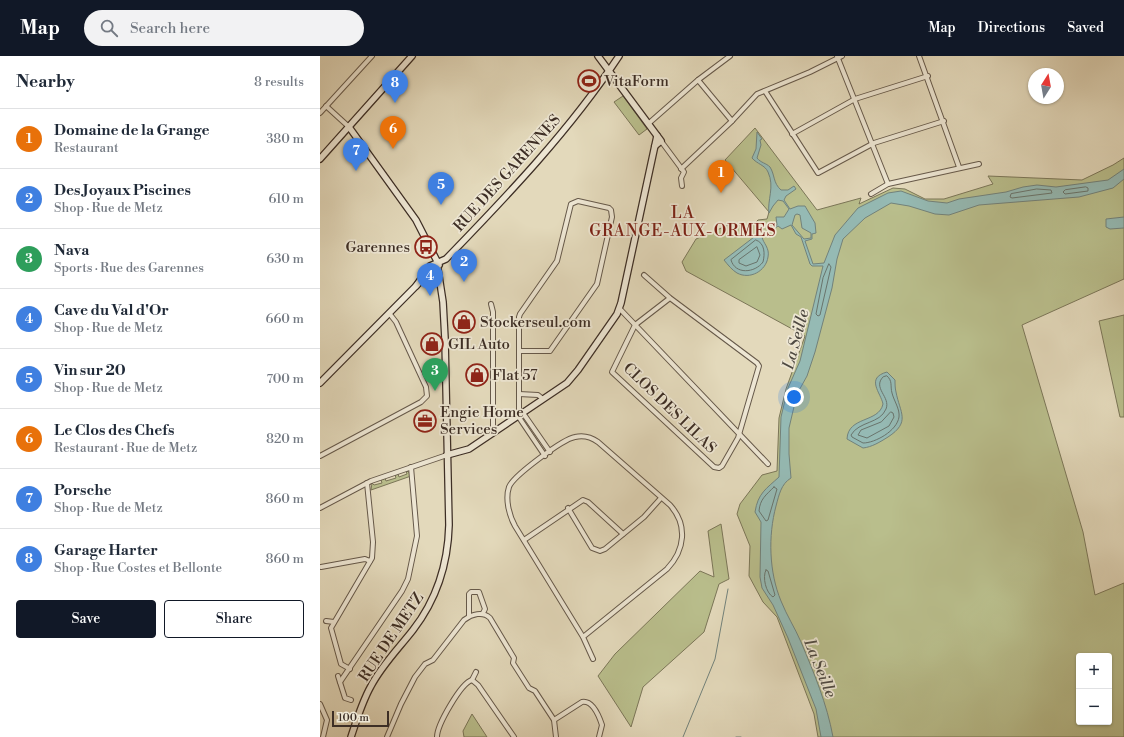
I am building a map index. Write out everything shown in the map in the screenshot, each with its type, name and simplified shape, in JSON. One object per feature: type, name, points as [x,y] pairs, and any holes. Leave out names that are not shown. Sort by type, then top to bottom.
[{"type":"street","points":[[320,113],[372,56]]},
{"type":"street","points":[[320,160],[412,56]]},
{"type":"street","points":[[598,56],[684,172],[681,178],[682,186]]},
{"type":"street","name":"RUE DES GARENNES","points":[[320,383],[416,286],[430,266],[446,259],[533,166],[609,71],[619,56]]},
{"type":"street","points":[[648,124],[698,80],[730,56]]},
{"type":"street","points":[[681,168],[732,122],[757,94],[842,56]]},
{"type":"street","points":[[919,56],[928,76],[960,167]]},
{"type":"street","points":[[837,57],[888,184]]},
{"type":"street","points":[[792,134],[854,100],[928,76]]},
{"type":"street","points":[[698,80],[732,122]]},
{"type":"street","points":[[765,91],[818,173],[872,144],[944,121]]},
{"type":"street","points":[[326,106],[349,127]]},
{"type":"street","name":"RUE DE METZ","points":[[349,127],[416,220],[437,263],[442,296],[445,339],[449,537],[439,582],[420,620],[371,685],[351,735]]},
{"type":"street","points":[[320,508],[367,483],[411,467],[469,449],[562,387],[575,374],[619,308],[655,146],[659,138]]},
{"type":"street","points":[[871,194],[888,184],[979,164]]},
{"type":"street","points":[[519,351],[550,351],[596,286],[612,217],[612,210],[609,208],[578,201],[571,204],[557,261],[520,314],[519,351],[519,412],[545,456]]},
{"type":"street","points":[[609,208],[613,204]]},
{"type":"street","name":"CLOS DES LILAS","points":[[644,275],[670,298],[758,365],[759,370],[739,433],[722,466],[717,468],[614,375],[613,368],[635,325],[670,298]]},
{"type":"street","points":[[492,304],[493,429],[495,432]]},
{"type":"street","name":"CLOS DES LILAS","points":[[619,308],[768,464]]},
{"type":"street","points":[[320,456],[424,400],[427,396],[428,390],[396,322],[389,313]]},
{"type":"street","points":[[519,394],[538,395],[543,399]]},
{"type":"street","points":[[521,415],[550,452]]},
{"type":"street","points":[[583,637],[668,569],[677,557],[682,543],[682,528],[676,513],[661,498],[591,438],[580,436],[571,438],[518,475],[512,482],[508,491],[508,505],[511,518],[583,637],[593,659]]},
{"type":"street","points":[[340,682],[402,591],[408,579],[417,536],[411,467]]},
{"type":"street","points":[[350,669],[341,664],[331,631],[334,622],[370,561],[373,542],[367,483]]},
{"type":"street","points":[[568,508],[595,550],[600,551],[605,549],[644,517],[661,498]]},
{"type":"street","points":[[524,540],[579,501],[586,501],[623,534]]},
{"type":"street","points":[[321,567],[365,559],[370,561]]},
{"type":"street","points":[[469,616],[469,594],[471,592],[479,592],[485,609],[483,614]]},
{"type":"street","points":[[387,737],[401,704],[415,677],[425,664],[433,660],[462,621],[469,616],[483,614],[490,618],[514,658],[513,663],[529,688],[535,691],[554,720],[556,737]]},
{"type":"street","points":[[326,621],[334,622]]},
{"type":"street","points":[[437,737],[441,724],[459,692],[465,684],[472,680],[476,672]]},
{"type":"street","points":[[338,676],[345,698],[347,700],[351,700]]},
{"type":"street","points":[[472,680],[478,685],[514,737]]},
{"type":"street","points":[[554,720],[582,702],[587,701],[591,704],[602,725],[599,737]]},
{"type":"street","points":[[320,704],[327,720],[323,737]]},
{"type":"green space","points":[[623,96],[647,129],[639,135],[614,102]]},
{"type":"green space","points":[[755,128],[817,210],[861,198],[859,204],[893,188],[905,189],[925,199],[944,199],[993,184],[988,176],[1082,180],[1124,158],[1124,279],[1022,325],[1083,532],[1095,595],[1124,583],[1124,737],[818,737],[814,714],[777,617],[763,602],[749,576],[750,546],[737,514],[740,504],[762,475],[777,471],[779,418],[786,389],[805,336],[686,271],[682,262],[696,239],[733,223],[750,228],[758,220],[767,219],[769,212],[725,160]]},
{"type":"green space","points":[[1124,315],[1124,417],[1120,417],[1099,321]]},
{"type":"green space","points":[[406,471],[409,472],[411,476],[371,490],[372,483],[374,485],[382,483],[381,480],[385,478],[386,481],[396,478],[395,475],[398,474],[399,477],[407,474]]},
{"type":"green space","points":[[721,524],[729,579],[719,584],[704,632],[643,687],[631,727],[598,676],[615,654],[700,571],[714,577],[708,531]]},
{"type":"green space","points":[[472,714],[487,737],[464,737],[463,731]]},
{"type":"water","points":[[757,132],[762,139],[760,140],[761,145],[757,158],[770,167],[775,182],[781,190],[788,190],[794,186],[796,189],[786,196],[784,200],[790,209],[798,206],[805,206],[815,223],[816,233],[812,234],[812,239],[805,241],[813,264],[824,263],[835,235],[858,208],[888,193],[901,191],[928,201],[947,203],[959,199],[1006,192],[1037,185],[1056,187],[1108,180],[1124,169],[1124,179],[1113,188],[1079,197],[979,205],[949,215],[935,214],[909,206],[891,203],[865,218],[843,239],[815,352],[807,376],[797,394],[789,428],[791,478],[785,483],[779,494],[773,518],[771,542],[772,566],[777,590],[815,677],[824,701],[833,737],[821,737],[816,709],[788,638],[773,605],[762,588],[760,577],[761,522],[755,512],[756,506],[760,496],[766,488],[779,477],[781,417],[788,388],[800,361],[823,266],[812,266],[810,264],[801,237],[796,234],[791,225],[782,229],[778,226],[762,237],[768,251],[768,257],[767,262],[757,273],[752,275],[742,275],[732,269],[724,260],[758,234],[760,236],[777,225],[776,217],[784,217],[789,209],[783,201],[778,200],[769,213],[771,188],[770,178],[765,168],[752,158],[756,149]],"holes":[[[795,215],[800,215],[802,228],[811,233],[811,238],[804,239],[792,225]]]},
{"type":"water","points":[[1124,217],[1124,228],[1110,229],[1106,227],[1106,219]]},
{"type":"water","points":[[887,372],[895,380],[902,422],[900,427],[888,437],[873,445],[863,448],[847,439],[849,432],[852,426],[876,414],[880,410],[883,404],[876,386],[876,382],[880,375]]},
{"type":"waterway","points":[[683,737],[715,659],[728,589]]},
{"type":"waterway","points":[[736,737],[741,737]]},
{"type":"place","name":"VitaForm","points":[[589,81]]},
{"type":"place","name":"Garage Harter","points":[[395,103]]},
{"type":"place","name":"Le Clos des Chefs","points":[[393,149]]},
{"type":"place","name":"Porsche","points":[[356,171]]},
{"type":"place","name":"Domaine de la Grange","points":[[721,193]]},
{"type":"place","name":"Vin sur 20","points":[[441,205]]},
{"type":"place","name":"Garennes","points":[[426,247]]},
{"type":"place","name":"Des Joyaux Piscines","points":[[464,282]]},
{"type":"place","name":"Cave du Val d'Or","points":[[430,296]]},
{"type":"place","name":"Stockerseul.com","points":[[464,322]]},
{"type":"place","name":"GIL Auto","points":[[432,344]]},
{"type":"place","name":"Flat 57","points":[[477,375]]},
{"type":"place","name":"Nava","points":[[435,391]]},
{"type":"place","name":"Engie Home Services","points":[[425,421]]},
{"type":"district","name":"LA GRANGE-AUX-ORMES","points":[[683,221]]},
{"type":"water label","name":"La Seille","points":[[795,339]]},
{"type":"water label","name":"La Seille","points":[[821,668]]}]
